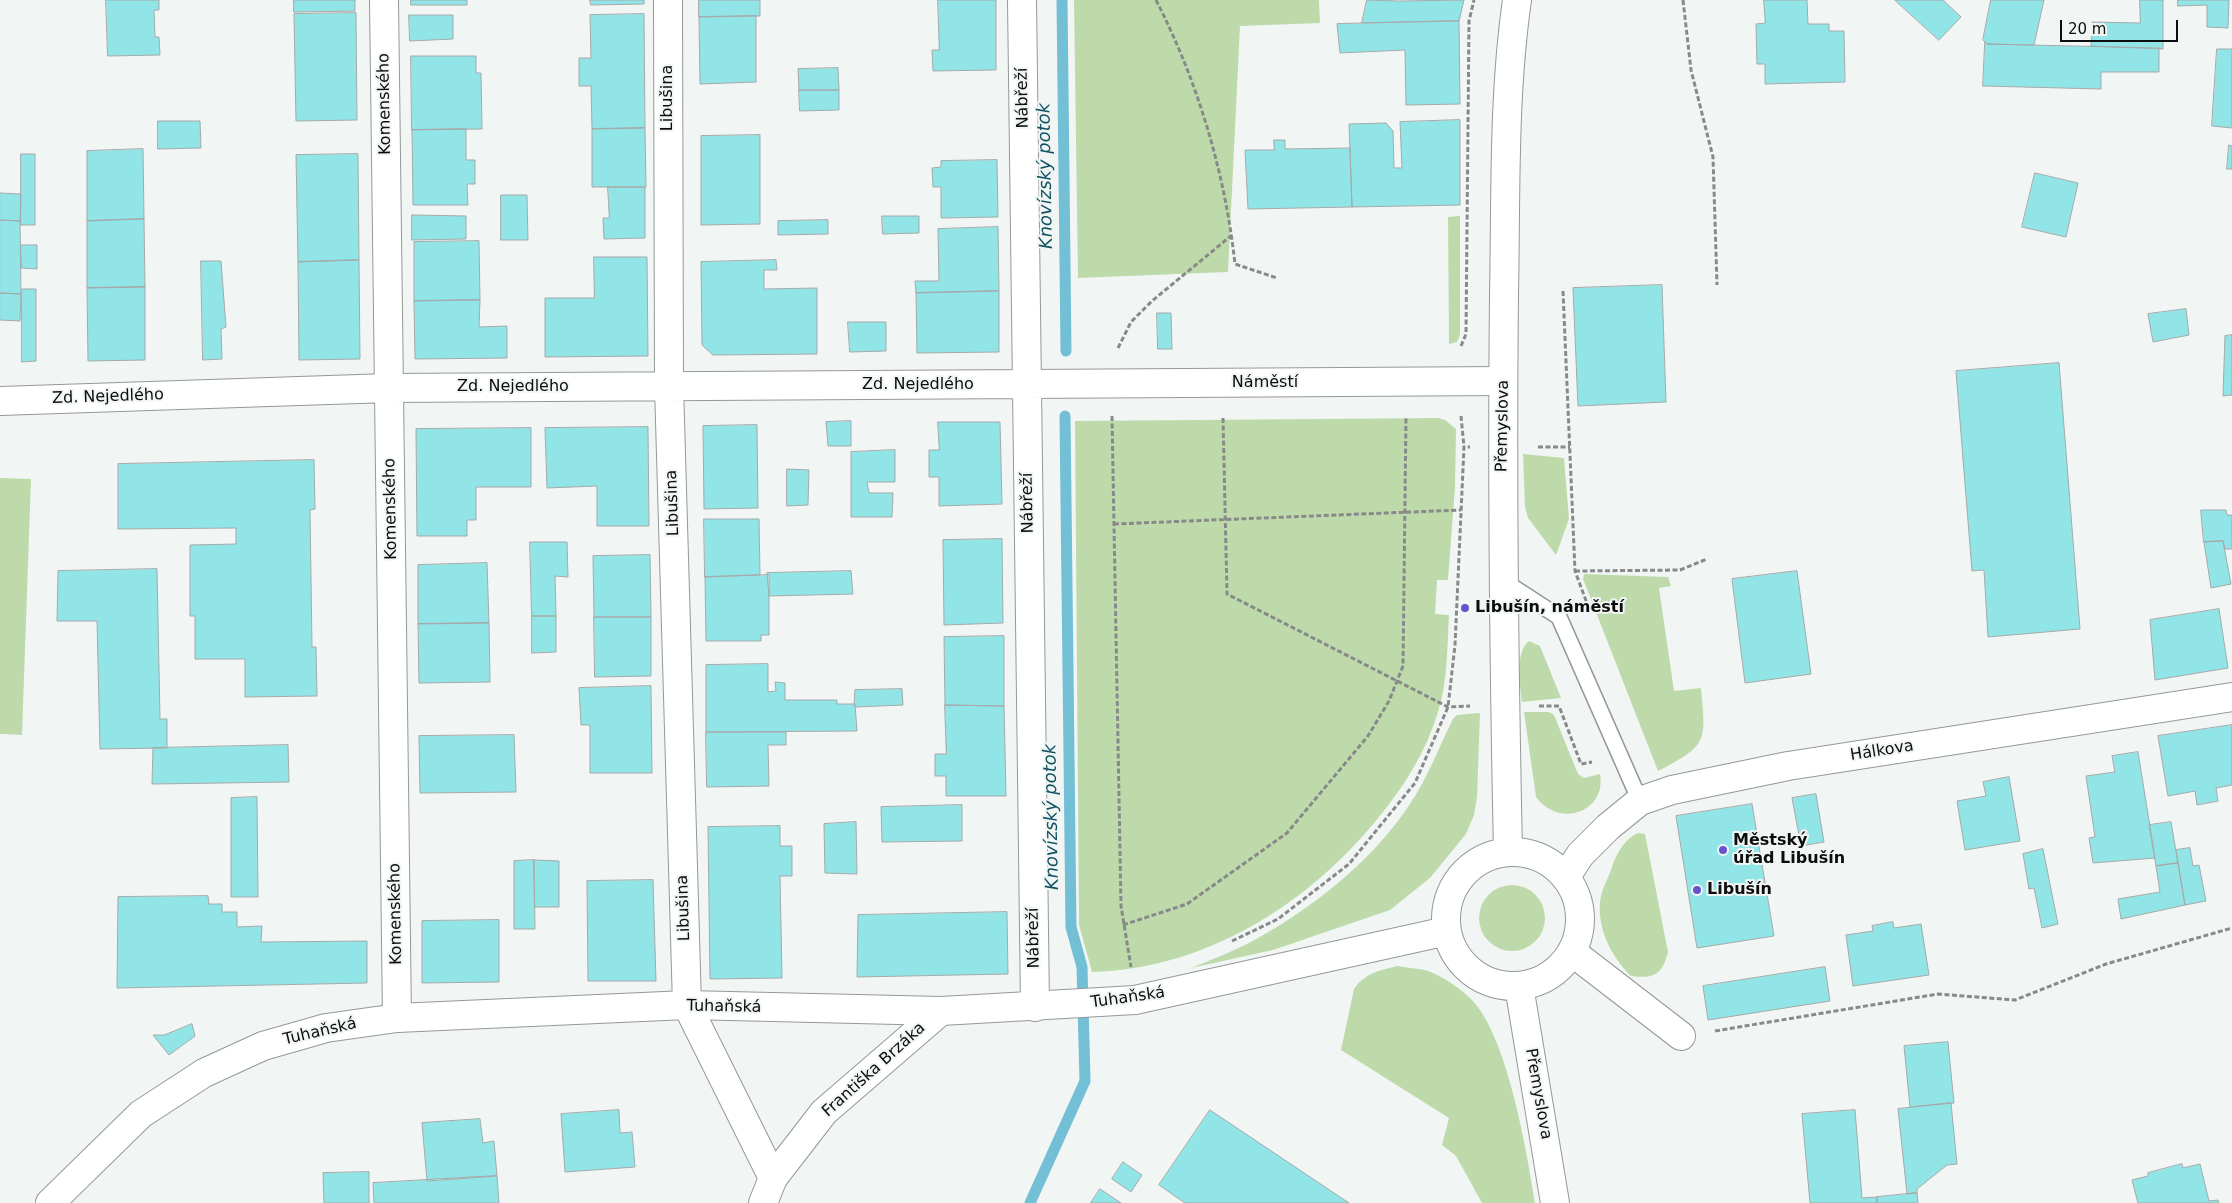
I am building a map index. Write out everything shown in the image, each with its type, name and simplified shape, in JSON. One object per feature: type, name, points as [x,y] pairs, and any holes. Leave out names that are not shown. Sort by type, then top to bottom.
[{"type":"street","name":"Komenského","points":[[384,0],[397,1018]]},
{"type":"street","name":"Libušina","points":[[668,0],[669,386],[687,1006]]},
{"type":"street","name":"Nábřeží","points":[[1022,0],[1027,385],[1045,1006]]},
{"type":"street","name":"Přemyslova","points":[[1508,852],[1502,580],[1502,447],[1508,88],[1517,0]]},
{"type":"street","name":"Náměstí","points":[[1027,385],[1503,381]]},
{"type":"street","name":"Zd. Nejedlého","points":[[0,401],[389,388],[1027,385]]},
{"type":"street","name":"Hálkova","points":[[1566,877],[1580,856],[1594,841],[1640,801],[1672,790],[1788,766],[2232,697]]},
{"type":"street","points":[[1508,852],[1534,855],[1546,860],[1566,877],[1578,900],[1581,914],[1580,927],[1572,952],[1556,972],[1538,981],[1520,986],[1494,984],[1472,973],[1456,954],[1447,931],[1448,903],[1460,878],[1481,860],[1508,852]]},
{"type":"street","name":"Tuhaňská","points":[[50,1203],[141,1114],[204,1073],[263,1046],[326,1028],[397,1018],[687,1006],[940,1011],[1124,1001],[1447,931]]},
{"type":"street","points":[[1572,952],[1681,1036]]},
{"type":"street","name":"Přemyslova","points":[[1520,986],[1555,1203]]},
{"type":"street","points":[[687,1006],[773,1178]]},
{"type":"street","name":"Františka Brzáka","points":[[763,1203],[773,1178],[824,1112],[940,1011]]},
{"type":"lane","points":[[1502,580],[1558,617],[1640,801]]},
{"type":"path","points":[[1156,0],[1175,37],[1204,116],[1232,235],[1235,264],[1276,278]]},
{"type":"path","points":[[1226,944],[1278,919],[1349,864],[1415,782],[1448,707],[1455,645],[1464,447],[1457,382],[1457,352],[1466,334],[1469,21],[1474,0]]},
{"type":"path","points":[[1683,0],[1691,70],[1712,157],[1717,285]]},
{"type":"path","points":[[1124,1001],[1112,418],[1118,350],[1131,322],[1152,301],[1232,235]]},
{"type":"path","points":[[1563,291],[1575,571],[1588,607]]},
{"type":"path","points":[[1123,925],[1187,904],[1287,833],[1368,736],[1390,701],[1403,666],[1406,416]]},
{"type":"path","points":[[1223,417],[1227,594],[1448,707],[1559,706],[1581,764],[1587,764],[1617,751]]},
{"type":"path","points":[[1464,447],[1502,447]]},
{"type":"path","points":[[1114,524],[1461,510]]},
{"type":"path","points":[[1575,571],[1680,570],[1707,559]]},
{"type":"path","points":[[1681,1036],[1938,994],[2015,1000],[2106,964],[2232,928]]},
{"type":"green space","points":[[1074,0],[1319,0],[1320,23],[1240,26],[1228,272],[1078,278]]},
{"type":"green space","points":[[1460,216],[1460,335],[1457,342],[1449,344],[1448,217]]},
{"type":"green space","points":[[1438,418],[1445,420],[1456,429],[1455,487],[1448,580],[1437,580],[1435,614],[1449,615],[1446,664],[1444,688],[1433,727],[1414,768],[1398,793],[1351,849],[1321,878],[1252,926],[1214,945],[1175,959],[1134,968],[1092,972],[1079,925],[1075,421]]},
{"type":"green space","points":[[1523,454],[1564,458],[1569,519],[1556,555],[1528,518],[1525,507]]},
{"type":"green space","points":[[0,478],[31,479],[22,735],[0,734]]},
{"type":"green space","points":[[1584,574],[1668,577],[1671,586],[1659,588],[1674,691],[1701,688],[1703,732],[1695,748],[1687,755],[1658,771],[1583,579]]},
{"type":"green space","points":[[1529,641],[1540,646],[1561,698],[1522,702],[1520,660],[1522,652]]},
{"type":"green space","points":[[1524,712],[1549,712],[1554,715],[1578,774],[1584,778],[1600,774],[1600,787],[1596,798],[1589,807],[1579,812],[1568,814],[1556,812],[1545,807],[1536,797]]},
{"type":"green space","points":[[1480,713],[1477,797],[1474,815],[1466,834],[1430,878],[1390,910],[1273,950],[1191,968],[1240,947],[1270,931],[1316,901],[1358,866],[1394,826],[1410,804],[1428,773],[1453,719],[1457,715]]},
{"type":"green space","points":[[1638,833],[1645,834],[1668,952],[1660,970],[1656,974],[1646,977],[1631,976],[1617,960],[1606,940],[1600,918],[1601,896],[1615,859],[1628,839]]},
{"type":"green space","points":[[1506,885],[1518,885],[1530,890],[1540,900],[1545,912],[1543,931],[1530,946],[1518,951],[1506,951],[1494,946],[1484,936],[1479,924],[1479,912],[1484,900],[1494,890]]},
{"type":"green space","points":[[1398,966],[1424,970],[1445,979],[1466,994],[1483,1015],[1495,1038],[1505,1065],[1521,1125],[1535,1203],[1482,1203],[1456,1156],[1442,1145],[1449,1118],[1341,1050],[1354,989],[1368,976]]},
{"type":"building","points":[[106,0],[159,0],[159,10],[154,10],[155,37],[159,37],[160,55],[108,56]]},
{"type":"building","points":[[294,0],[355,0],[355,11],[294,12]]},
{"type":"building","points":[[411,0],[467,0],[467,5],[411,5]]},
{"type":"building","points":[[590,0],[644,0],[644,4],[591,5]]},
{"type":"building","points":[[699,0],[760,0],[760,16],[699,17]]},
{"type":"building","points":[[938,0],[996,0],[996,70],[933,71],[932,50],[939,50]]},
{"type":"building","points":[[1367,0],[1464,0],[1459,21],[1362,23]]},
{"type":"building","points":[[1764,0],[1807,0],[1808,24],[1829,24],[1829,31],[1844,31],[1845,82],[1765,84],[1765,64],[1757,64],[1756,24],[1765,23]]},
{"type":"building","points":[[1895,0],[1943,0],[1961,17],[1939,40]]},
{"type":"building","points":[[1991,0],[2044,0],[2034,45],[1987,44],[1983,40]]},
{"type":"building","points":[[2140,0],[2163,0],[2163,49],[2091,46],[2092,22],[2140,23]]},
{"type":"building","points":[[2178,0],[2229,0],[2228,28],[2207,27],[2207,5],[2178,6]]},
{"type":"building","points":[[356,13],[357,120],[296,121],[294,14]]},
{"type":"building","points":[[644,14],[645,128],[592,129],[591,86],[579,86],[579,58],[591,58],[590,15]]},
{"type":"building","points":[[409,15],[453,15],[453,39],[410,41]]},
{"type":"building","points":[[756,16],[756,82],[700,84],[699,17]]},
{"type":"building","points":[[1459,21],[1460,104],[1406,105],[1405,50],[1340,53],[1337,24]]},
{"type":"building","points":[[1985,42],[1987,44],[2159,48],[2159,72],[2101,72],[2101,89],[1983,86]]},
{"type":"building","points":[[2217,49],[2232,49],[2232,128],[2212,126]]},
{"type":"building","points":[[411,56],[476,56],[476,73],[481,73],[482,129],[412,130]]},
{"type":"building","points":[[838,68],[839,90],[799,90],[798,69]]},
{"type":"building","points":[[799,90],[839,90],[839,110],[800,111]]},
{"type":"building","points":[[1460,120],[1460,205],[1352,207],[1349,124],[1386,123],[1393,131],[1394,168],[1402,168],[1400,122]]},
{"type":"building","points":[[158,121],[200,121],[201,148],[158,149]]},
{"type":"building","points":[[645,128],[646,187],[592,187],[592,129]]},
{"type":"building","points":[[466,129],[466,160],[475,160],[475,184],[467,184],[468,205],[413,205],[412,130]]},
{"type":"building","points":[[760,135],[760,224],[701,225],[701,136]]},
{"type":"building","points":[[1274,140],[1285,140],[1285,149],[1350,148],[1352,207],[1248,209],[1245,150],[1274,150]]},
{"type":"building","points":[[2229,145],[2232,146],[2232,169],[2227,169]]},
{"type":"building","points":[[143,149],[144,219],[87,221],[87,151]]},
{"type":"building","points":[[21,154],[35,154],[35,225],[21,225]]},
{"type":"building","points":[[358,154],[359,260],[298,262],[296,155]]},
{"type":"building","points":[[997,160],[998,217],[941,218],[941,187],[933,187],[932,168],[941,167],[941,161]]},
{"type":"building","points":[[2035,173],[2078,183],[2066,237],[2022,227]]},
{"type":"building","points":[[608,187],[645,187],[645,238],[604,239],[603,218],[609,218]]},
{"type":"building","points":[[0,193],[21,194],[20,221],[0,220]]},
{"type":"building","points":[[501,195],[527,195],[528,240],[501,240]]},
{"type":"building","points":[[412,215],[466,216],[466,239],[412,240]]},
{"type":"building","points":[[882,216],[919,216],[919,233],[883,234]]},
{"type":"building","points":[[144,219],[145,287],[87,288],[87,221]]},
{"type":"building","points":[[0,220],[20,221],[21,294],[0,293]]},
{"type":"building","points":[[828,220],[828,234],[778,235],[778,221]]},
{"type":"building","points":[[998,227],[999,291],[916,293],[915,281],[939,281],[938,229]]},
{"type":"building","points":[[479,241],[480,300],[414,301],[414,242]]},
{"type":"building","points":[[21,245],[37,245],[37,269],[22,268]]},
{"type":"building","points":[[594,257],[647,257],[648,356],[545,357],[545,298],[594,298]]},
{"type":"building","points":[[359,260],[360,359],[299,360],[298,262]]},
{"type":"building","points":[[776,260],[777,270],[764,270],[764,289],[817,288],[817,354],[713,355],[702,345],[701,262]]},
{"type":"building","points":[[201,261],[221,261],[226,327],[221,329],[222,359],[203,360]]},
{"type":"building","points":[[1662,285],[1666,402],[1578,406],[1573,288]]},
{"type":"building","points":[[145,287],[145,360],[88,361],[87,288]]},
{"type":"building","points":[[22,289],[36,289],[36,361],[22,362]]},
{"type":"building","points":[[999,291],[999,352],[917,353],[916,293]]},
{"type":"building","points":[[0,293],[21,294],[20,321],[0,320]]},
{"type":"building","points":[[480,300],[479,327],[507,326],[507,358],[415,359],[414,301]]},
{"type":"building","points":[[2186,309],[2189,335],[2153,342],[2148,314]]},
{"type":"building","points":[[1157,313],[1171,313],[1172,349],[1158,349]]},
{"type":"building","points":[[848,322],[886,322],[886,351],[850,352]]},
{"type":"building","points":[[2232,335],[2232,395],[2223,396],[2225,336]]},
{"type":"building","points":[[2059,363],[2080,629],[1988,637],[1984,570],[1972,571],[1956,371]]},
{"type":"building","points":[[851,421],[851,446],[828,446],[826,422]]},
{"type":"building","points":[[938,422],[1000,422],[1002,504],[939,506],[939,477],[929,477],[929,450],[939,450]]},
{"type":"building","points":[[757,425],[758,508],[704,509],[703,426]]},
{"type":"building","points":[[648,427],[649,526],[597,526],[597,486],[547,488],[545,428]]},
{"type":"building","points":[[531,428],[531,487],[476,487],[476,520],[467,520],[467,536],[417,536],[416,429]]},
{"type":"building","points":[[895,450],[895,482],[867,482],[869,493],[893,493],[892,517],[851,517],[851,452]]},
{"type":"building","points":[[314,460],[315,509],[310,510],[312,647],[316,647],[317,696],[245,697],[245,659],[195,659],[195,616],[190,616],[190,545],[236,544],[236,528],[118,529],[118,464]]},
{"type":"building","points":[[787,469],[809,470],[808,505],[787,506]]},
{"type":"building","points":[[2201,510],[2226,510],[2227,515],[2232,515],[2232,549],[2225,549],[2223,541],[2204,542]]},
{"type":"building","points":[[704,519],[759,519],[760,575],[705,577]]},
{"type":"building","points":[[1002,539],[1003,623],[944,625],[943,540]]},
{"type":"building","points":[[2223,541],[2231,584],[2211,588],[2204,542]]},
{"type":"building","points":[[530,542],[567,542],[568,577],[555,576],[556,616],[532,616]]},
{"type":"building","points":[[650,555],[651,617],[594,617],[593,556]]},
{"type":"building","points":[[487,563],[489,623],[418,624],[418,565]]},
{"type":"building","points":[[157,569],[160,719],[167,719],[167,748],[100,749],[97,621],[57,621],[58,571]]},
{"type":"building","points":[[851,571],[853,594],[769,596],[767,573]]},
{"type":"building","points":[[1797,571],[1811,674],[1745,683],[1732,579]]},
{"type":"building","points":[[769,575],[769,635],[761,635],[761,641],[706,641],[705,577]]},
{"type":"building","points":[[2219,609],[2228,668],[2155,680],[2150,620]]},
{"type":"building","points":[[532,616],[556,616],[556,652],[532,653]]},
{"type":"building","points":[[594,617],[651,617],[651,676],[595,677]]},
{"type":"building","points":[[489,623],[490,682],[419,683],[418,624]]},
{"type":"building","points":[[1004,636],[1004,706],[945,705],[944,637]]},
{"type":"building","points":[[768,664],[768,692],[776,691],[775,682],[785,683],[785,700],[837,700],[837,704],[855,704],[857,731],[706,732],[706,665]]},
{"type":"building","points":[[651,686],[652,773],[590,773],[590,725],[581,725],[579,688]]},
{"type":"building","points":[[902,689],[903,705],[856,707],[854,705],[855,690]]},
{"type":"building","points":[[945,705],[1004,706],[1006,796],[946,796],[946,776],[935,776],[935,754],[946,754]]},
{"type":"building","points":[[2232,725],[2232,785],[2216,788],[2218,801],[2197,805],[2195,791],[2168,796],[2158,736]]},
{"type":"building","points":[[706,732],[786,732],[786,745],[768,745],[769,786],[707,787]]},
{"type":"building","points":[[514,735],[516,792],[420,793],[419,736]]},
{"type":"building","points":[[288,745],[289,782],[152,784],[153,748]]},
{"type":"building","points":[[2138,752],[2155,858],[2093,863],[2089,838],[2095,837],[2086,776],[2115,772],[2112,756]]},
{"type":"building","points":[[2009,777],[2020,841],[1965,850],[1957,801],[1986,796],[1983,782]]},
{"type":"building","points":[[1816,794],[1824,842],[1801,846],[1792,798]]},
{"type":"building","points":[[257,797],[258,897],[231,897],[231,798]]},
{"type":"building","points":[[1752,804],[1774,936],[1697,948],[1676,816]]},
{"type":"building","points":[[962,805],[962,841],[882,842],[881,807]]},
{"type":"building","points":[[856,822],[857,874],[825,873],[824,824]]},
{"type":"building","points":[[2171,822],[2178,863],[2156,866],[2149,825]]},
{"type":"building","points":[[780,826],[780,846],[792,846],[792,876],[780,876],[782,978],[710,979],[708,827]]},
{"type":"building","points":[[2190,848],[2193,866],[2199,865],[2206,901],[2185,905],[2176,850]]},
{"type":"building","points":[[2043,849],[2058,924],[2042,928],[2034,888],[2029,889],[2023,854]]},
{"type":"building","points":[[534,860],[535,929],[514,929],[514,861]]},
{"type":"building","points":[[534,860],[559,861],[559,907],[535,907]]},
{"type":"building","points":[[2178,863],[2185,905],[2121,919],[2118,899],[2160,892],[2156,866]]},
{"type":"building","points":[[653,880],[656,981],[588,981],[587,881]]},
{"type":"building","points":[[208,896],[209,904],[222,904],[222,912],[237,912],[237,927],[262,926],[261,942],[367,941],[367,983],[117,988],[118,897]]},
{"type":"building","points":[[1007,912],[1008,974],[857,977],[858,915]]},
{"type":"building","points":[[499,920],[499,982],[422,983],[422,921]]},
{"type":"building","points":[[1893,922],[1894,928],[1921,924],[1929,975],[1853,986],[1846,935],[1873,931],[1872,926]]},
{"type":"building","points":[[1825,967],[1830,1001],[1708,1020],[1703,986]]},
{"type":"building","points":[[192,1024],[195,1036],[169,1055],[153,1035],[164,1035]]},
{"type":"building","points":[[1948,1042],[1954,1103],[1910,1107],[1904,1046]]},
{"type":"building","points":[[1951,1103],[1957,1164],[1947,1165],[1917,1189],[1917,1193],[1907,1194],[1898,1109]]},
{"type":"building","points":[[619,1110],[620,1133],[632,1132],[635,1167],[565,1172],[561,1114]]},
{"type":"building","points":[[1210,1110],[1349,1203],[1185,1203],[1159,1185]]},
{"type":"building","points":[[1855,1110],[1862,1198],[1877,1197],[1877,1203],[1810,1203],[1802,1114]]},
{"type":"building","points":[[480,1119],[483,1143],[494,1141],[497,1176],[427,1181],[422,1123]]},
{"type":"building","points":[[1123,1162],[1142,1175],[1131,1192],[1112,1179]]},
{"type":"building","points":[[2182,1164],[2183,1168],[2200,1164],[2209,1201],[2218,1200],[2219,1203],[2138,1203],[2132,1180],[2148,1176],[2148,1173]]},
{"type":"building","points":[[369,1172],[369,1203],[324,1203],[323,1173]]},
{"type":"building","points":[[497,1176],[499,1203],[374,1203],[373,1183]]},
{"type":"building","points":[[1100,1189],[1121,1203],[1091,1203]]},
{"type":"building","points":[[1917,1193],[1918,1203],[1877,1203],[1877,1197]]},
{"type":"waterway","name":"Knovízský potok","points":[[1062,0],[1066,351]]},
{"type":"waterway","name":"Knovízský potok","points":[[1030,1203],[1085,1081],[1082,967],[1071,927],[1065,416]]},
{"type":"place","name":"Libušín, náměstí","points":[[1465,608]]},
{"type":"place","name":"Městský úřad Libušín","points":[[1723,850]]},
{"type":"place","name":"Libušín","points":[[1697,890]]}]
